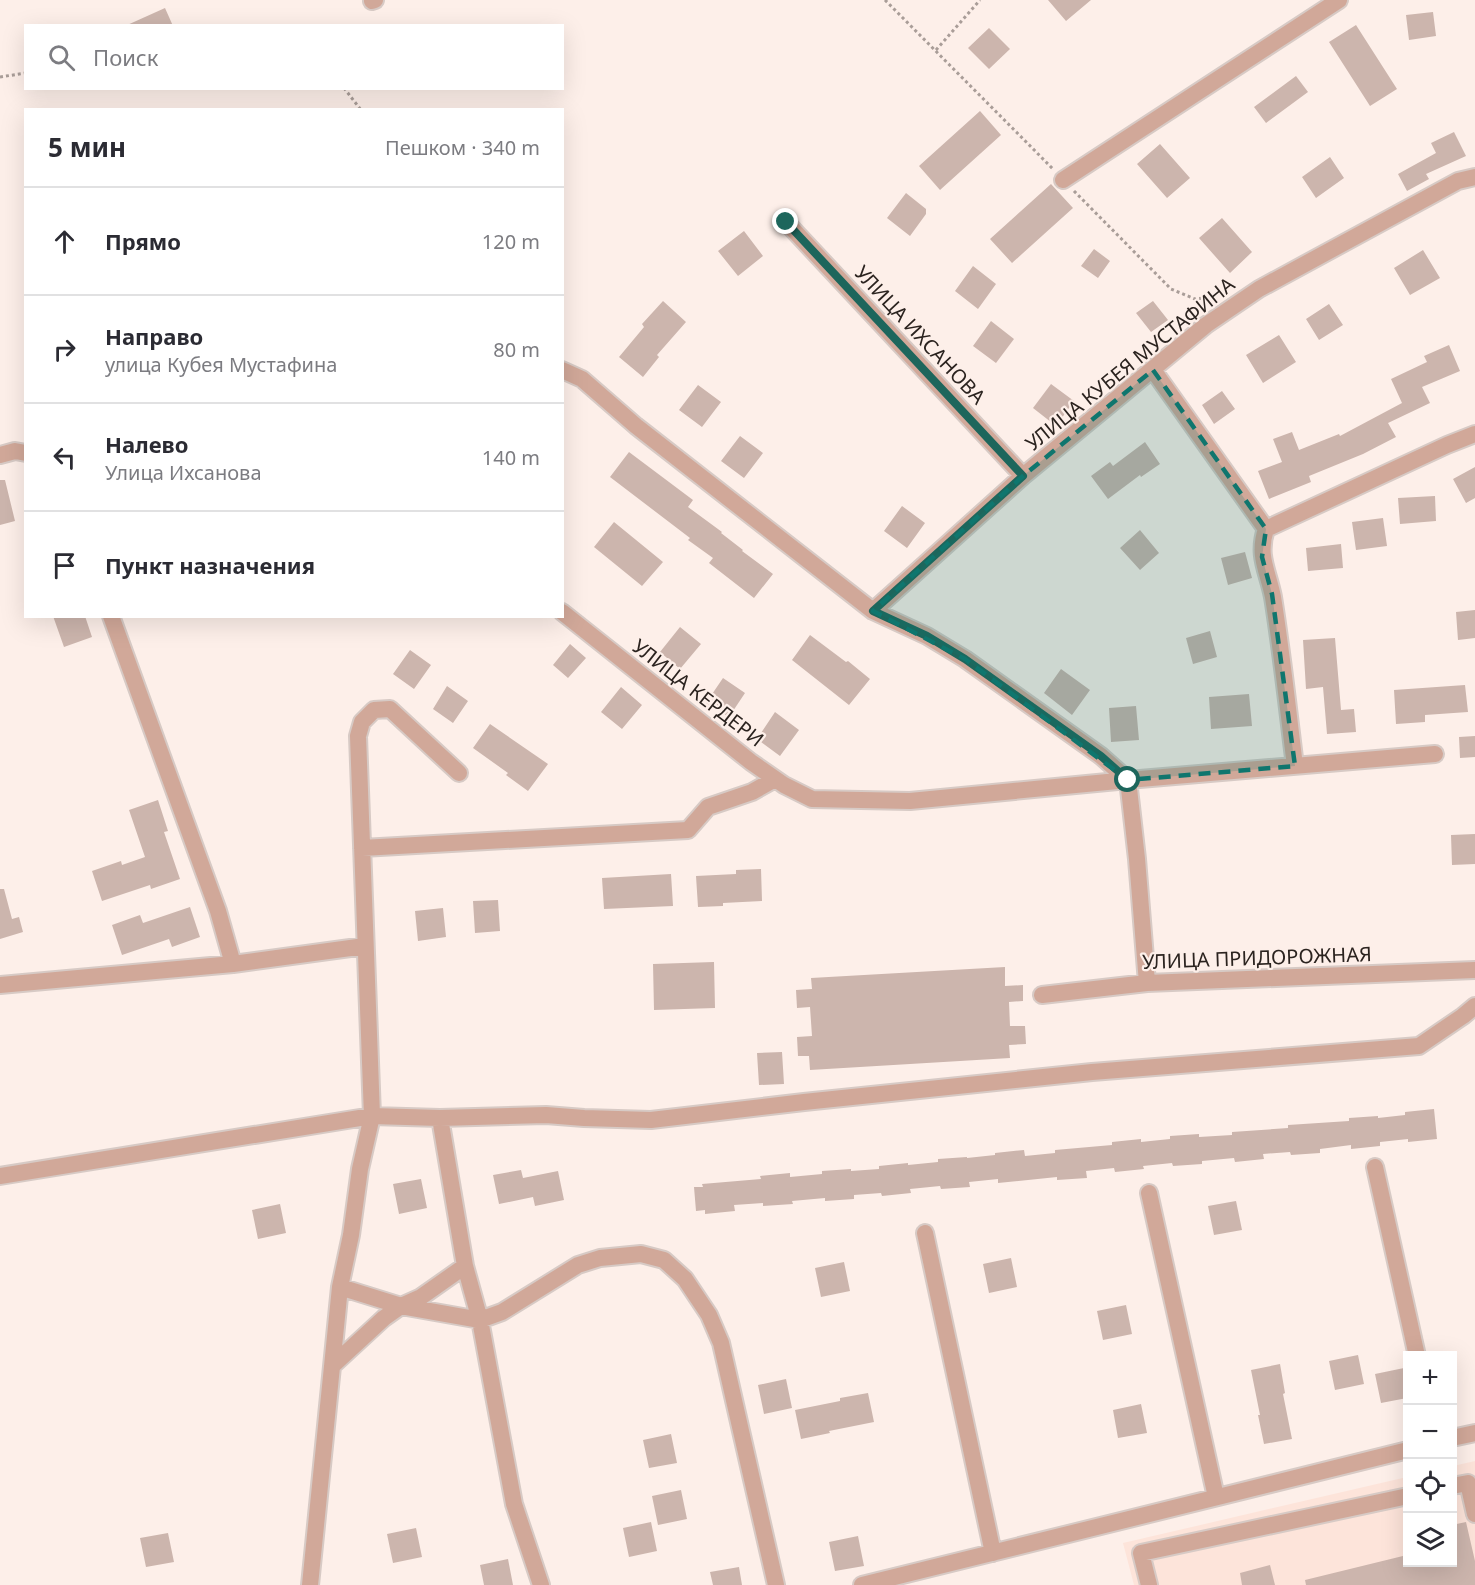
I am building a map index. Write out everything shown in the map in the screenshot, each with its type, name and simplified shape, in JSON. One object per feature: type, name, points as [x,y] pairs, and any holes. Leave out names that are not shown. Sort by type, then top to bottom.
[{"type":"street","points":[[1063,180],[1339,0]]},
{"type":"street","name":"УЛИЦА КУБЕЯ МУСТАФИНА","points":[[873,611],[1023,476],[1206,325],[1258,289],[1458,181],[1475,177]]},
{"type":"street","name":"УЛИЦА ИХСАНОВА","points":[[786,222],[1023,476]]},
{"type":"street","points":[[1153,370],[1266,529]]},
{"type":"street","points":[[564,371],[582,380],[636,426],[873,611],[927,636],[965,659],[1101,756],[1128,780],[1147,983]]},
{"type":"street","points":[[1295,766],[1272,594],[1262,557],[1262,541],[1266,529],[1475,434]]},
{"type":"street","points":[[0,455],[15,451],[24,453]]},
{"type":"street","name":"УЛИЦА КЕРДЕРИ","points":[[564,614],[750,762],[784,785],[812,799],[910,801],[1128,780]]},
{"type":"street","points":[[112,618],[218,911],[233,964]]},
{"type":"street","points":[[310,1585],[340,1287],[351,1235],[360,1169],[372,1116],[358,736],[362,722],[374,710],[390,709],[459,772]]},
{"type":"street","points":[[1128,780],[1435,754]]},
{"type":"street","points":[[362,848],[688,830],[708,807],[752,792],[775,779]]},
{"type":"street","points":[[0,985],[233,964],[365,946]]},
{"type":"street","name":"УЛИЦА ПРИДОРОЖНАЯ","points":[[1042,995],[1147,983],[1475,970]]},
{"type":"street","points":[[0,1176],[372,1116],[440,1118],[546,1114],[584,1118],[651,1120],[1092,1072],[1419,1046],[1475,1006]]},
{"type":"street","points":[[440,1118],[465,1266],[480,1320],[514,1504],[541,1585]]},
{"type":"street","points":[[1375,1167],[1415,1351]]},
{"type":"street","points":[[1149,1193],[1216,1497]]},
{"type":"street","points":[[925,1233],[993,1552]]},
{"type":"street","points":[[340,1287],[401,1306],[480,1320],[502,1312],[578,1265],[600,1258],[641,1254],[664,1260],[685,1279],[709,1315],[721,1343],[776,1585]]},
{"type":"street","points":[[332,1366],[384,1318],[401,1306],[421,1297],[465,1266]]},
{"type":"street","points":[[1457,1437],[1475,1433]]},
{"type":"street","points":[[862,1585],[1403,1451]]},
{"type":"street","points":[[1457,1485],[1468,1483],[1475,1514]]},
{"type":"street","points":[[1149,1585],[1141,1553],[1403,1497]]},
{"type":"path","points":[[935,50],[980,0]]},
{"type":"path","points":[[0,77],[24,73]]},
{"type":"path","points":[[346,90],[359,108]]},
{"type":"highlighted area","points":[[1153,370],[1266,529],[1262,557],[1272,594],[1295,766],[1128,780],[965,659],[873,611],[1023,476]]},
{"type":"shaded area","points":[[1475,1461],[1475,1585],[1134,1585],[1123,1543],[1403,1478],[1403,1567],[1457,1567],[1457,1465]]},
{"type":"building","points":[[1048,0],[1091,0],[1066,21]]},
{"type":"building","points":[[165,8],[172,24],[129,24]]},
{"type":"building","points":[[1433,12],[1436,36],[1409,40],[1406,15]]},
{"type":"building","points":[[1356,25],[1397,89],[1370,106],[1329,42]]},
{"type":"building","points":[[989,28],[1010,49],[989,69],[968,48]]},
{"type":"building","points":[[1296,76],[1308,92],[1266,123],[1254,107]]},
{"type":"building","points":[[980,111],[1001,135],[940,190],[919,166]]},
{"type":"building","points":[[1454,132],[1466,156],[1426,174],[1429,179],[1407,191],[1398,174],[1436,153],[1431,143]]},
{"type":"building","points":[[1160,144],[1190,178],[1167,198],[1137,164]]},
{"type":"building","points":[[1330,157],[1344,178],[1316,198],[1302,177]]},
{"type":"building","points":[[1051,184],[1073,208],[1012,263],[990,239]]},
{"type":"building","points":[[906,193],[926,209],[926,214],[910,236],[887,218]]},
{"type":"building","points":[[1222,218],[1252,252],[1230,273],[1199,238]]},
{"type":"building","points":[[744,231],[763,256],[738,276],[718,251]]},
{"type":"building","points":[[1094,249],[1110,261],[1098,278],[1081,266]]},
{"type":"building","points":[[1423,250],[1440,278],[1410,295],[1394,268]]},
{"type":"building","points":[[973,266],[996,284],[978,309],[955,291]]},
{"type":"building","points":[[663,301],[686,322],[657,355],[659,357],[643,377],[619,357],[644,327],[642,324]]},
{"type":"building","points":[[1153,301],[1168,320],[1151,332],[1136,313]]},
{"type":"building","points":[[1329,304],[1343,325],[1319,340],[1306,319]]},
{"type":"building","points":[[991,321],[1014,339],[996,363],[973,346]]},
{"type":"building","points":[[1279,335],[1296,362],[1263,383],[1246,355]]},
{"type":"building","points":[[1449,345],[1460,371],[1422,387],[1430,403],[1388,423],[1396,437],[1363,454],[1309,476],[1311,482],[1269,499],[1258,471],[1282,462],[1273,439],[1292,432],[1299,450],[1339,434],[1340,436],[1402,403],[1391,379],[1427,362],[1424,356]]},
{"type":"building","points":[[1051,384],[1074,401],[1056,426],[1033,408]]},
{"type":"building","points":[[698,385],[721,402],[702,427],[679,410]]},
{"type":"building","points":[[1222,391],[1235,409],[1214,424],[1202,405]]},
{"type":"building","points":[[740,436],[763,453],[744,478],[721,461]]},
{"type":"building","points":[[1145,442],[1160,464],[1141,477],[1140,475],[1108,499],[1091,476],[1110,462],[1113,466]]},
{"type":"building","points":[[629,452],[693,500],[688,507],[773,574],[754,598],[709,563],[713,558],[688,540],[690,538],[610,477]]},
{"type":"building","points":[[1475,467],[1475,498],[1466,503],[1453,479]]},
{"type":"building","points":[[0,480],[5,480],[15,521],[0,525]]},
{"type":"building","points":[[1435,496],[1436,521],[1400,524],[1398,498]]},
{"type":"building","points":[[902,506],[925,523],[907,548],[884,531]]},
{"type":"building","points":[[1383,518],[1387,546],[1356,550],[1352,522]]},
{"type":"building","points":[[614,522],[663,562],[642,586],[594,547]]},
{"type":"building","points":[[1140,530],[1159,553],[1140,570],[1120,548]]},
{"type":"building","points":[[1341,544],[1343,568],[1308,571],[1306,548]]},
{"type":"building","points":[[1245,552],[1252,578],[1228,585],[1221,558]]},
{"type":"building","points":[[1475,610],[1475,638],[1458,640],[1456,612]]},
{"type":"building","points":[[54,618],[86,618],[92,637],[64,647]]},
{"type":"building","points":[[680,627],[701,644],[680,669],[660,652]]},
{"type":"building","points":[[1210,631],[1217,657],[1193,664],[1186,638]]},
{"type":"building","points":[[810,635],[870,679],[849,705],[792,660]]},
{"type":"building","points":[[1335,638],[1341,710],[1354,709],[1356,732],[1327,734],[1323,687],[1306,689],[1303,640]]},
{"type":"building","points":[[570,644],[586,658],[568,678],[553,665]]},
{"type":"building","points":[[410,650],[431,665],[414,689],[393,674]]},
{"type":"building","points":[[1061,669],[1090,690],[1072,715],[1044,693]]},
{"type":"building","points":[[723,678],[745,693],[729,717],[706,703]]},
{"type":"building","points":[[1465,685],[1468,712],[1425,715],[1425,722],[1396,724],[1394,690]]},
{"type":"building","points":[[447,686],[468,701],[453,723],[433,709]]},
{"type":"building","points":[[621,687],[642,705],[622,729],[601,712]]},
{"type":"building","points":[[1249,694],[1252,726],[1211,729],[1209,697]]},
{"type":"building","points":[[1136,706],[1139,740],[1111,742],[1109,708]]},
{"type":"building","points":[[775,712],[799,730],[780,756],[757,739]]},
{"type":"building","points":[[490,724],[548,764],[528,791],[506,775],[508,773],[473,748]]},
{"type":"building","points":[[1475,736],[1475,757],[1460,758],[1459,737]]},
{"type":"building","points":[[158,800],[168,831],[164,832],[180,879],[151,889],[150,885],[102,901],[92,871],[121,861],[122,865],[145,857],[129,810]]},
{"type":"building","points":[[1475,834],[1475,864],[1452,865],[1451,835]]},
{"type":"building","points":[[761,869],[762,901],[698,907],[696,876],[736,874],[736,870]]},
{"type":"building","points":[[671,874],[673,906],[604,909],[602,878]]},
{"type":"building","points":[[0,889],[4,889],[12,919],[19,917],[23,932],[0,939]]},
{"type":"building","points":[[498,900],[500,931],[475,933],[473,901]]},
{"type":"building","points":[[190,907],[200,937],[172,947],[169,939],[122,955],[112,925],[140,915],[143,923]]},
{"type":"building","points":[[443,908],[446,937],[418,941],[415,911]]},
{"type":"building","points":[[714,962],[715,1008],[654,1010],[653,964]]},
{"type":"building","points":[[1005,967],[1005,986],[1023,985],[1023,1001],[1009,1002],[1010,1026],[1025,1026],[1026,1044],[1009,1045],[1010,1058],[810,1070],[809,1056],[798,1056],[797,1037],[812,1036],[810,1007],[797,1008],[796,990],[812,989],[811,978]]},
{"type":"building","points":[[782,1052],[784,1084],[759,1085],[757,1053]]},
{"type":"building","points":[[1434,1109],[1437,1139],[1380,1142],[1380,1146],[1351,1149],[1351,1145],[1320,1149],[1320,1153],[1263,1154],[1264,1159],[1235,1162],[1234,1158],[1202,1161],[1202,1164],[1173,1166],[1172,1163],[1143,1166],[1144,1169],[1115,1172],[1114,1168],[1086,1171],[1087,1178],[1057,1180],[1057,1177],[998,1183],[998,1179],[969,1182],[970,1187],[941,1189],[940,1186],[910,1189],[911,1193],[882,1196],[881,1193],[854,1195],[854,1199],[825,1201],[825,1198],[792,1201],[793,1204],[734,1205],[735,1211],[705,1214],[705,1210],[696,1211],[694,1187],[703,1187],[702,1184],[761,1179],[760,1176],[790,1173],[790,1177],[822,1174],[822,1171],[879,1169],[879,1166],[938,1162],[938,1159],[967,1158],[1024,1150],[1025,1156],[1055,1153],[1055,1150],[1112,1145],[1112,1142],[1170,1139],[1170,1136],[1232,1135],[1232,1132],[1349,1121],[1349,1118],[1405,1115],[1405,1112]]},
{"type":"building","points":[[521,1170],[523,1178],[558,1171],[564,1200],[535,1206],[533,1197],[499,1204],[493,1175]]},
{"type":"building","points":[[421,1179],[427,1208],[399,1214],[393,1184]]},
{"type":"building","points":[[1236,1201],[1242,1230],[1214,1235],[1208,1206]]},
{"type":"building","points":[[280,1204],[286,1233],[258,1239],[252,1210]]},
{"type":"building","points":[[1011,1258],[1017,1287],[989,1293],[983,1264]]},
{"type":"building","points":[[844,1262],[850,1291],[821,1297],[815,1268]]},
{"type":"building","points":[[1126,1305],[1132,1334],[1103,1340],[1097,1311]]},
{"type":"building","points":[[1358,1355],[1364,1384],[1335,1390],[1329,1361]]},
{"type":"building","points":[[1280,1364],[1292,1439],[1264,1444],[1251,1370]]},
{"type":"building","points":[[1403,1368],[1403,1399],[1381,1403],[1375,1374]]},
{"type":"building","points":[[786,1379],[792,1408],[764,1414],[758,1385]]},
{"type":"building","points":[[868,1393],[874,1422],[801,1439],[795,1410]]},
{"type":"building","points":[[1141,1404],[1147,1433],[1118,1438],[1113,1410]]},
{"type":"building","points":[[671,1434],[677,1463],[649,1468],[643,1440]]},
{"type":"building","points":[[681,1490],[687,1519],[658,1525],[652,1496]]},
{"type":"building","points":[[651,1522],[657,1551],[629,1557],[623,1528]]},
{"type":"building","points":[[1466,1522],[1475,1561],[1475,1585],[1306,1585],[1305,1580],[1403,1556],[1403,1567],[1457,1567],[1457,1524]]},
{"type":"building","points":[[416,1528],[422,1557],[393,1563],[387,1534]]},
{"type":"building","points":[[168,1533],[174,1562],[146,1567],[140,1538]]},
{"type":"building","points":[[858,1536],[864,1566],[835,1571],[829,1542]]},
{"type":"building","points":[[508,1559],[513,1585],[484,1585],[480,1565]]},
{"type":"building","points":[[1270,1565],[1275,1585],[1242,1585],[1240,1573]]},
{"type":"building","points":[[739,1567],[742,1585],[713,1585],[710,1572]]},
{"type":"route","points":[[786,222],[1023,476],[873,611],[927,636],[965,659],[1101,756],[1128,780]]}]
